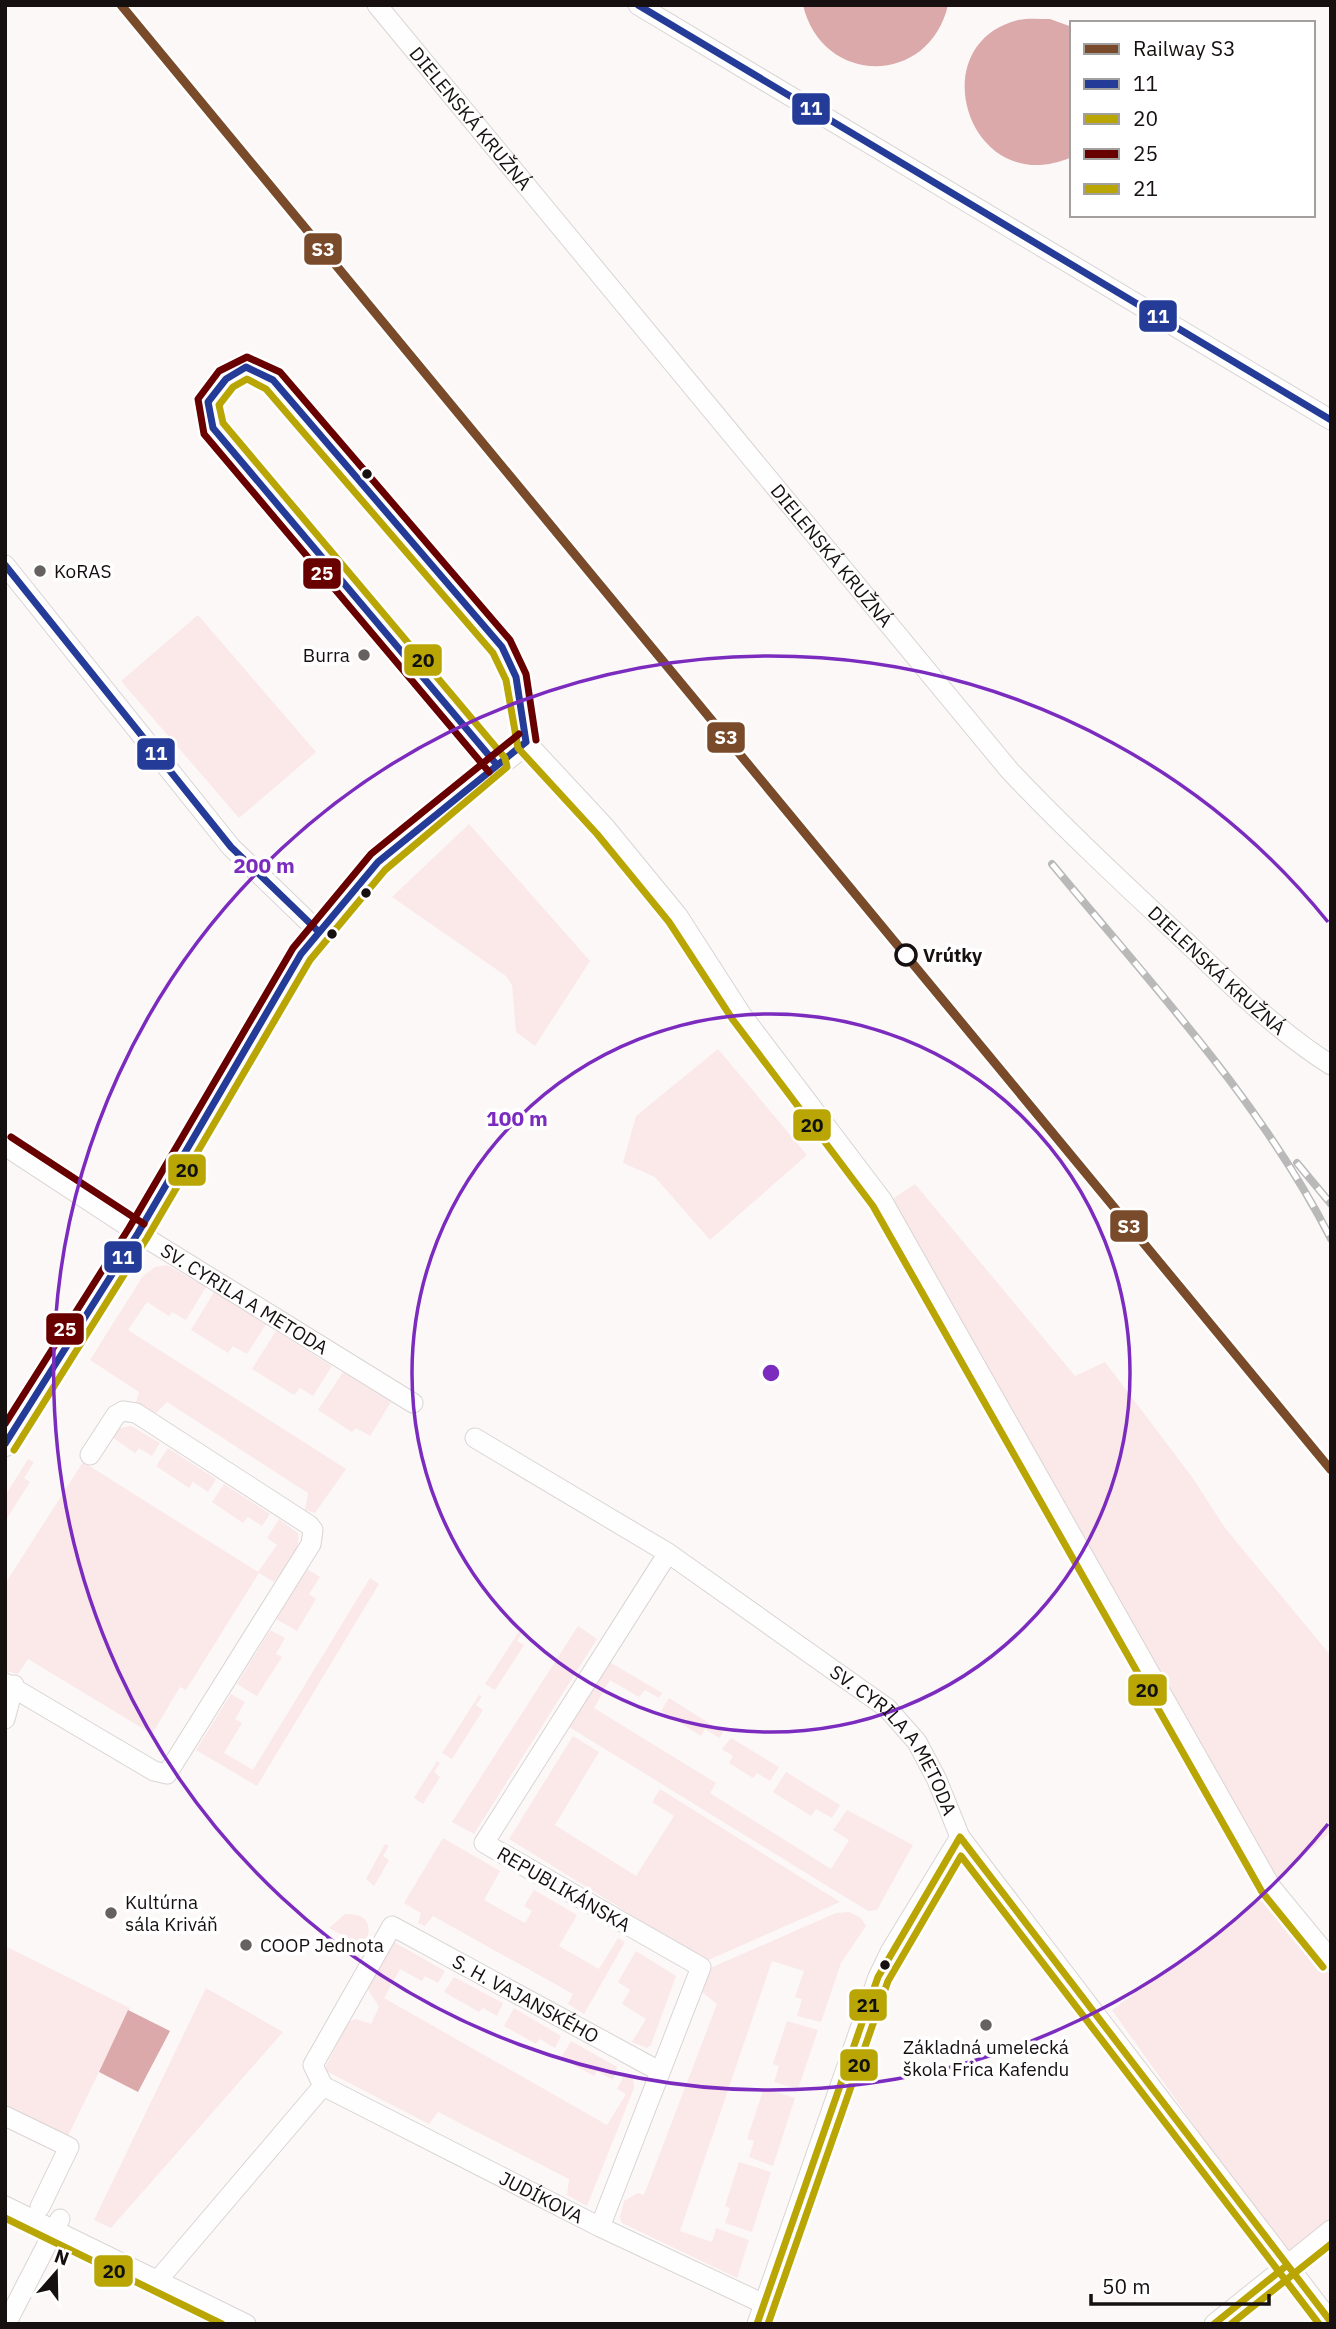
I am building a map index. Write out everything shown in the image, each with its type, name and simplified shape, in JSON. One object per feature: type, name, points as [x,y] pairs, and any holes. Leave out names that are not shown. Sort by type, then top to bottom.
[{"type":"street","name":"DIELENSKÁ KRUŽNÁ","points":[[377,5],[1010,771],[1067,831],[1253,1005],[1305,1049],[1331,1065]]},
{"type":"street","points":[[638,5],[1331,420]]},
{"type":"street","points":[[5,565],[231,847],[318,932]]},
{"type":"street","points":[[5,1444],[138,1233],[290,973],[318,932],[378,862],[526,742],[605,827],[678,916],[741,1014],[882,1200],[1271,1887],[1331,1960]]},
{"type":"street","name":"SV. CYRILA A METODA","points":[[5,1146],[138,1233],[413,1403]]},
{"type":"street","points":[[5,1719],[9,1684],[146,1766],[167,1774],[311,1544],[313,1530],[309,1525],[136,1413],[123,1411],[116,1415],[90,1455]]},
{"type":"street","name":"SV. CYRILA A METODA","points":[[475,1438],[668,1553],[887,1708],[917,1742],[937,1780],[960,1837],[1331,2322]]},
{"type":"street","name":"REPUBLIKÁNSKA","points":[[600,2227],[701,1967],[484,1843],[668,1553]]},
{"type":"street","points":[[757,2324],[878,1977],[960,1837]]},
{"type":"street","name":"S. H. VAJANSKÉHO","points":[[323,2086],[313,2065],[392,1926],[659,2071]]},
{"type":"street","points":[[158,2280],[323,2086]]},
{"type":"street","name":"JUDÍKOVA","points":[[323,2086],[600,2227],[764,2304]]},
{"type":"street","points":[[5,2116],[69,2147],[40,2207]]},
{"type":"street","points":[[5,2206],[58,2223],[158,2280],[246,2324]]},
{"type":"street","points":[[6,2324],[58,2223]]},
{"type":"street","points":[[1214,2324],[1331,2230]]},
{"type":"shaded area","points":[[803,5],[948,5],[937,32],[920,51],[899,62],[876,66],[852,62],[831,51],[814,32]]},
{"type":"shaded area","points":[[1050,19],[1070,26],[1070,157],[1036,165],[1007,158],[984,140],[970,115],[965,86],[970,58],[988,35],[1018,20]]},
{"type":"shaded area","points":[[198,615],[316,752],[239,818],[121,681]]},
{"type":"shaded area","points":[[469,824],[590,961],[535,1046],[516,1032],[512,985],[506,976],[392,897]]},
{"type":"shaded area","points":[[718,1049],[807,1155],[710,1240],[655,1177],[623,1163],[636,1116]]},
{"type":"shaded area","points":[[915,1184],[1075,1376],[1105,1362],[1192,1477],[1225,1528],[1331,1656],[1331,1832],[1274,1880],[888,1202]]},
{"type":"shaded area","points":[[167,1265],[206,1287],[186,1320],[172,1312],[169,1316],[147,1302],[128,1330],[346,1469],[315,1513],[305,1510],[308,1493],[167,1402],[156,1413],[136,1402],[139,1392],[90,1360],[143,1276],[155,1267]]},
{"type":"shaded area","points":[[214,1292],[266,1324],[247,1354],[233,1346],[228,1353],[191,1330]]},
{"type":"shaded area","points":[[276,1331],[332,1366],[313,1396],[300,1388],[294,1395],[252,1369]]},
{"type":"shaded area","points":[[343,1372],[391,1402],[370,1436],[356,1428],[352,1432],[318,1410]]},
{"type":"shaded area","points":[[131,1426],[160,1443],[152,1456],[139,1448],[135,1453],[112,1437],[120,1428]]},
{"type":"shaded area","points":[[168,1448],[216,1479],[208,1492],[193,1482],[189,1488],[156,1466]]},
{"type":"shaded area","points":[[28,1459],[34,1462],[24,1478],[30,1482],[6,1520],[5,1496]]},
{"type":"shaded area","points":[[83,1462],[258,1572],[277,1545],[267,1538],[279,1519],[298,1533],[295,1553],[287,1565],[274,1582],[259,1573],[186,1690],[180,1687],[152,1734],[28,1659],[18,1674],[5,1671],[5,1584]]},
{"type":"shaded area","points":[[224,1484],[270,1514],[262,1526],[248,1517],[243,1523],[212,1502]]},
{"type":"shaded area","points":[[307,1569],[320,1577],[309,1594],[316,1599],[297,1631],[276,1619]]},
{"type":"shaded area","points":[[370,1578],[379,1584],[257,1786],[196,1750],[231,1694],[245,1702],[235,1719],[242,1723],[224,1753],[253,1770]]},
{"type":"shaded area","points":[[578,1626],[597,1639],[474,1834],[452,1822]]},
{"type":"shaded area","points":[[270,1630],[285,1638],[276,1654],[282,1657],[257,1696],[237,1684]]},
{"type":"shaded area","points":[[520,1630],[523,1631],[517,1641],[524,1645],[495,1690],[485,1684]]},
{"type":"shaded area","points":[[606,1660],[662,1693],[659,1698],[645,1690],[639,1697],[610,1680],[594,1708],[716,1783],[710,1793],[831,1869],[849,1840],[833,1830],[847,1810],[913,1845],[877,1910],[868,1911],[566,1725]]},
{"type":"shaded area","points":[[479,1695],[482,1696],[476,1705],[483,1710],[452,1759],[442,1753]]},
{"type":"shaded area","points":[[669,1698],[723,1732],[719,1738],[705,1729],[701,1736],[661,1711]]},
{"type":"shaded area","points":[[573,1736],[599,1752],[555,1825],[636,1876],[674,1816],[652,1802],[660,1789],[840,1902],[706,1961],[509,1839]]},
{"type":"shaded area","points":[[731,1738],[779,1767],[770,1781],[757,1773],[753,1778],[729,1763],[733,1756],[722,1749]]},
{"type":"shaded area","points":[[437,1761],[440,1763],[434,1772],[440,1777],[423,1804],[414,1798]]},
{"type":"shaded area","points":[[786,1772],[840,1805],[832,1818],[816,1809],[811,1816],[773,1792]]},
{"type":"shaded area","points":[[443,1838],[500,1871],[484,1900],[525,1923],[532,1911],[524,1906],[534,1890],[577,1915],[559,1946],[599,1969],[618,1938],[625,1942],[584,2014],[568,2004],[573,1994],[433,1916],[425,1926],[418,1923],[421,1913],[404,1903]]},
{"type":"shaded area","points":[[385,1844],[389,1846],[383,1856],[389,1860],[374,1886],[366,1879]]},
{"type":"shaded area","points":[[1267,1895],[1331,1975],[1331,2221],[1288,2257],[1112,2010]]},
{"type":"shaded area","points":[[849,1912],[861,1918],[866,1926],[841,1963],[821,2022],[797,2016],[802,1999],[795,1997],[804,1971],[772,1961],[680,2231],[712,2242],[716,2228],[749,2240],[737,2278],[622,2223],[620,2217],[624,2201],[638,2193],[644,2195],[717,2004],[697,1988],[699,1973],[836,1913]]},
{"type":"shaded area","points":[[345,1914],[364,1918],[368,1923],[368,1938],[357,1961],[347,1955],[355,1942],[329,1928]]},
{"type":"shaded area","points":[[394,1942],[445,1971],[438,1983],[425,1976],[422,1981],[400,1969],[384,1998],[607,2125],[626,2094],[617,2089],[624,2076],[633,2078],[634,2088],[587,2206],[567,2195],[569,2179],[438,2112],[429,2124],[324,2070],[348,2022],[356,2019],[371,2024],[379,2007],[366,1986],[389,1945]]},
{"type":"shaded area","points":[[5,1946],[130,2008],[65,2142],[5,2112]]},
{"type":"shaded area","points":[[636,1951],[676,1976],[651,2045],[647,2048],[632,2042],[646,2019],[622,2004],[630,1990],[618,1982]]},
{"type":"shaded area","points":[[454,1977],[503,2003],[497,2016],[483,2008],[479,2012],[444,1992]]},
{"type":"shaded area","points":[[206,1988],[283,2032],[111,2228],[94,2220]]},
{"type":"shaded area","points":[[514,2008],[561,2036],[555,2048],[540,2039],[536,2044],[504,2026]]},
{"type":"shaded area","points":[[128,2010],[170,2031],[138,2092],[99,2072]]},
{"type":"shaded area","points":[[787,2021],[818,2030],[798,2089],[774,2082],[779,2066],[773,2064]]},
{"type":"shaded area","points":[[571,2041],[617,2067],[613,2080],[597,2071],[594,2076],[561,2058]]},
{"type":"shaded area","points":[[764,2088],[795,2098],[773,2166],[749,2157],[754,2141],[747,2139]]},
{"type":"shaded area","points":[[739,2162],[771,2172],[752,2232],[725,2223],[730,2208],[725,2206]]},
{"type":"railway","points":[[1052,864],[1238,1091],[1303,1188],[1331,1239]]},
{"type":"railway","points":[[1297,1163],[1331,1204]]},
{"type":"rail line","name":"S3","points":[[121,5],[1331,1470]]},
{"type":"transit line","name":"11","points":[[638,5],[1331,420]]},
{"type":"transit line","name":"25","points":[[489,772],[204,434],[198,399],[219,371],[247,357],[280,372],[510,640],[526,674],[536,740]]},
{"type":"transit line","name":"11","points":[[497,765],[213,428],[208,402],[226,379],[246,367],[273,380],[502,647],[516,677],[526,742]]},
{"type":"transit line","name":"20","points":[[14,1450],[147,1238],[310,960],[385,870],[507,767],[505,758],[223,423],[219,405],[233,387],[247,379],[266,389],[493,653],[506,680],[518,748],[597,834],[669,922],[733,1020],[873,1206],[1262,1892],[1323,1967]]},
{"type":"transit line","name":"11","points":[[5,565],[231,847],[319,932]]},
{"type":"transit line","name":"25","points":[[5,1424],[129,1228],[293,948],[371,854],[519,734]]},
{"type":"transit line","name":"11","points":[[5,1444],[138,1233],[301,954],[378,862],[526,742]]},
{"type":"transit line","name":"25","points":[[11,1137],[144,1224]]},
{"type":"transit line","name":"21","points":[[757,2324],[878,1977],[960,1837],[1331,2322]]},
{"type":"transit line","name":"20","points":[[768,2324],[888,1981],[961,1856],[1319,2324]]},
{"type":"transit line","name":"20","points":[[5,2218],[222,2324]]},
{"type":"transit line","name":"20","points":[[1231,2324],[1331,2244]]},
{"type":"transit line","name":"21","points":[[1214,2324],[1286,2266]]},
{"type":"place","name":"KoRAS","points":[[40,571]]},
{"type":"place","name":"Burra","points":[[364,655]]},
{"type":"place","name":"Vrútky","points":[[906,955]]},
{"type":"place","name":"Kultúrna sála Kriváň","points":[[111,1913]]},
{"type":"place","name":"COOP Jednota","points":[[246,1945]]},
{"type":"place","name":"Základná umelecká škola Frica Kafendu","points":[[986,2025]]}]
